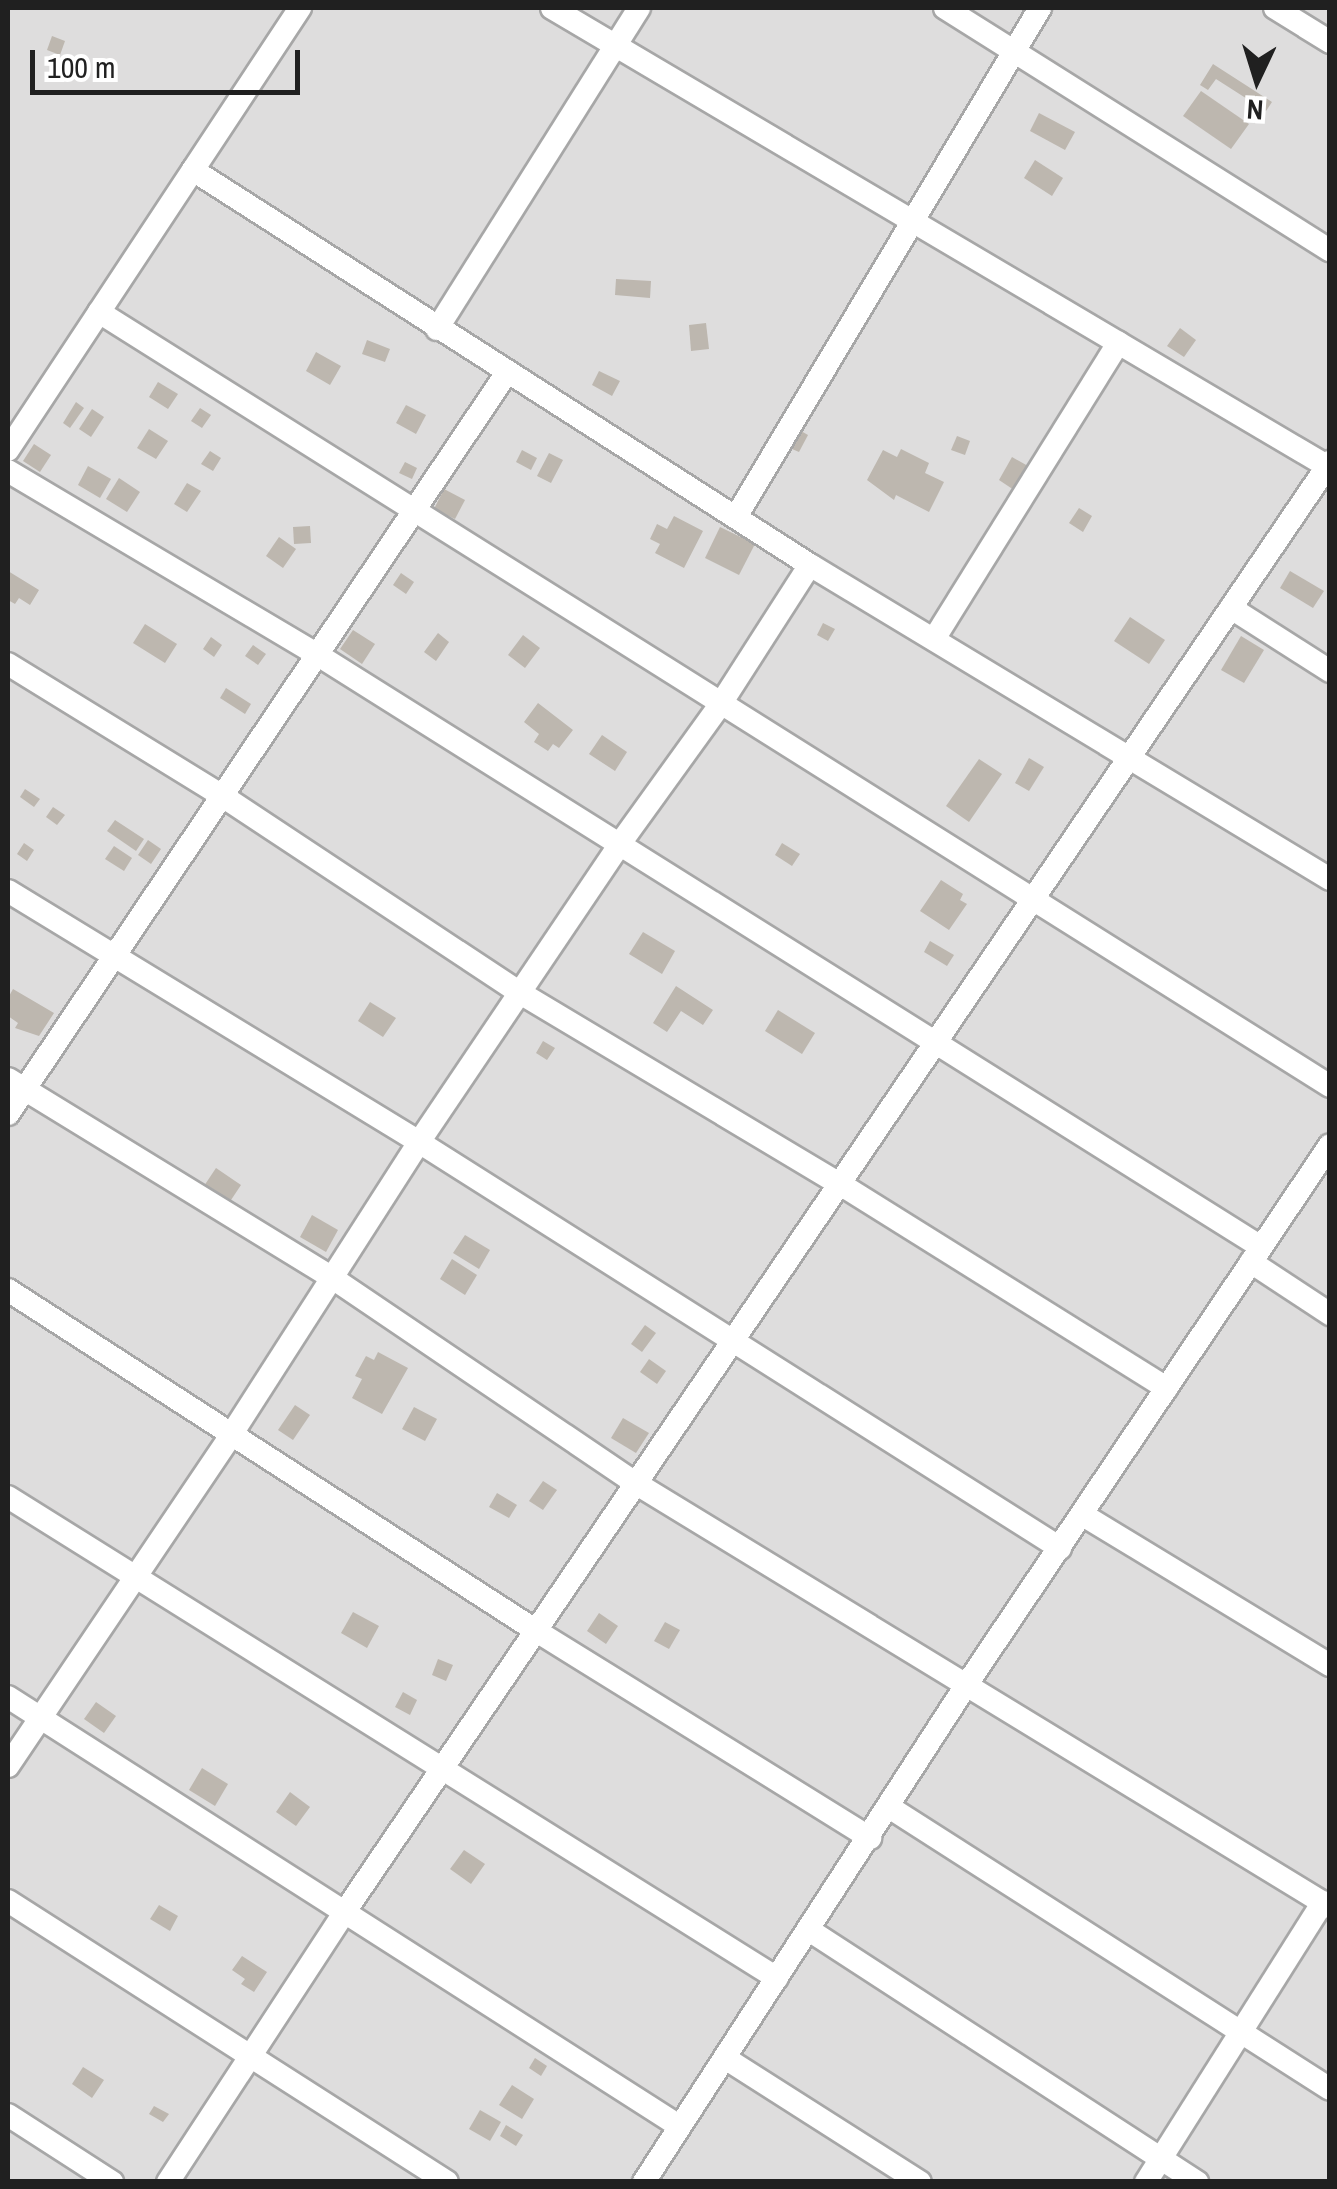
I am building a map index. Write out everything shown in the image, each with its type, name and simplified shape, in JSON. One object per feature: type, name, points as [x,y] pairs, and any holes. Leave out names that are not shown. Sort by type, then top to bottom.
[{"type":"street","points":[[8,450],[300,8]]},
{"type":"street","points":[[168,2182],[249,2054],[538,1632],[1030,897],[1328,465],[552,8]]},
{"type":"street","points":[[436,329],[639,8]]},
{"type":"street","points":[[945,8],[1330,250]]},
{"type":"street","points":[[736,517],[1040,8]]},
{"type":"street","points":[[1275,8],[1330,42]]},
{"type":"street","points":[[193,170],[506,374],[810,564],[1330,879]]},
{"type":"street","points":[[99,312],[1330,1086]]},
{"type":"street","points":[[934,639],[1118,343]]},
{"type":"street","points":[[8,1114],[16,1084],[116,958],[506,374]]},
{"type":"street","points":[[8,471],[318,656],[936,1042],[1256,1255],[1330,1314]]},
{"type":"street","points":[[8,1766],[233,1432],[419,1142],[522,994],[618,845],[720,705],[810,564]]},
{"type":"street","points":[[1231,608],[1330,670]]},
{"type":"street","points":[[8,664],[224,797],[522,994],[840,1184],[1166,1388]]},
{"type":"street","points":[[8,890],[419,1142],[1060,1548]]},
{"type":"street","points":[[16,1084],[331,1277],[637,1484],[1326,1905],[1239,2032],[1146,2182]]},
{"type":"street","points":[[647,2180],[965,1687],[1330,1145]]},
{"type":"street","points":[[8,1290],[538,1632],[870,1838]]},
{"type":"street","points":[[8,1497],[778,1978]]},
{"type":"street","points":[[1083,1515],[1330,1665]]},
{"type":"street","points":[[8,1697],[679,2126]]},
{"type":"street","points":[[889,1807],[1330,2090]]},
{"type":"street","points":[[8,1901],[447,2182]]},
{"type":"street","points":[[809,1930],[1197,2182]]},
{"type":"street","points":[[725,2058],[920,2182]]},
{"type":"street","points":[[8,2115],[112,2182]]},
{"type":"shaded area","points":[[8,8],[1329,8],[1329,2181],[8,2181]]},
{"type":"building","points":[[52,36],[65,41],[60,55],[47,50]]},
{"type":"building","points":[[1213,64],[1272,102],[1266,111],[1216,79],[1208,90],[1200,85]]},
{"type":"building","points":[[1201,91],[1249,124],[1231,149],[1183,116]]},
{"type":"building","points":[[1039,113],[1075,132],[1065,150],[1030,131]]},
{"type":"building","points":[[1035,160],[1063,178],[1052,196],[1024,178]]},
{"type":"building","points":[[616,279],[651,281],[650,298],[615,295]]},
{"type":"building","points":[[706,323],[709,349],[691,351],[689,325]]},
{"type":"building","points":[[1180,328],[1196,340],[1184,357],[1167,346]]},
{"type":"building","points":[[367,340],[390,349],[385,362],[362,354]]},
{"type":"building","points":[[316,352],[341,366],[330,385],[306,371]]},
{"type":"building","points":[[599,371],[620,381],[612,396],[592,385]]},
{"type":"building","points":[[158,382],[178,394],[168,409],[149,397]]},
{"type":"building","points":[[76,402],[84,408],[70,428],[63,423]]},
{"type":"building","points":[[406,405],[426,415],[416,434],[396,423]]},
{"type":"building","points":[[200,408],[211,415],[202,428],[191,421]]},
{"type":"building","points":[[92,409],[104,417],[91,437],[79,429]]},
{"type":"building","points":[[149,429],[168,441],[156,459],[137,448]]},
{"type":"building","points":[[801,431],[808,435],[799,452],[792,449]]},
{"type":"building","points":[[957,436],[970,441],[965,455],[951,450]]},
{"type":"building","points":[[34,444],[51,455],[40,472],[23,461]]},
{"type":"building","points":[[901,449],[929,463],[925,473],[944,482],[929,512],[896,495],[894,500],[867,480],[883,450],[897,457]]},
{"type":"building","points":[[522,450],[537,458],[531,470],[516,462]]},
{"type":"building","points":[[210,451],[221,458],[213,471],[201,464]]},
{"type":"building","points":[[549,453],[563,460],[551,483],[537,476]]},
{"type":"building","points":[[1012,457],[1028,466],[1014,490],[999,480]]},
{"type":"building","points":[[405,462],[417,468],[412,479],[399,473]]},
{"type":"building","points":[[88,466],[111,479],[100,498],[78,485]]},
{"type":"building","points":[[119,478],[140,492],[127,512],[106,499]]},
{"type":"building","points":[[187,483],[201,491],[187,512],[174,504]]},
{"type":"building","points":[[444,489],[465,500],[455,519],[434,509]]},
{"type":"building","points":[[1079,508],[1092,516],[1083,532],[1069,523]]},
{"type":"building","points":[[674,516],[703,531],[684,568],[655,553],[660,544],[650,539],[657,524],[667,529]]},
{"type":"building","points":[[310,526],[311,543],[294,544],[293,527]]},
{"type":"building","points":[[720,527],[755,544],[739,575],[705,558]]},
{"type":"building","points":[[279,537],[296,549],[283,568],[266,556]]},
{"type":"building","points":[[8,571],[39,590],[30,605],[19,598],[15,604],[8,600]]},
{"type":"building","points":[[1290,571],[1324,591],[1313,608],[1280,588]]},
{"type":"building","points":[[401,573],[414,582],[406,594],[393,585]]},
{"type":"building","points":[[1130,617],[1165,640],[1149,664],[1114,641]]},
{"type":"building","points":[[823,623],[835,629],[828,641],[817,635]]},
{"type":"building","points":[[145,624],[177,644],[165,663],[133,643]]},
{"type":"building","points":[[353,630],[375,644],[362,664],[340,649]]},
{"type":"building","points":[[438,633],[449,642],[436,661],[424,652]]},
{"type":"building","points":[[523,635],[540,648],[525,668],[508,655]]},
{"type":"building","points":[[1241,636],[1264,650],[1244,683],[1221,670]]},
{"type":"building","points":[[211,637],[222,645],[214,657],[203,649]]},
{"type":"building","points":[[253,645],[266,654],[258,665],[245,656]]},
{"type":"building","points":[[226,688],[251,704],[245,714],[220,698]]},
{"type":"building","points":[[538,703],[573,730],[559,748],[553,744],[548,751],[534,742],[539,734],[524,722]]},
{"type":"building","points":[[602,735],[627,752],[615,771],[589,754]]},
{"type":"building","points":[[1029,758],[1044,767],[1029,791],[1015,783]]},
{"type":"building","points":[[979,759],[1002,774],[969,822],[946,806]]},
{"type":"building","points":[[25,789],[40,799],[34,807],[20,797]]},
{"type":"building","points":[[53,807],[65,815],[57,825],[46,817]]},
{"type":"building","points":[[115,820],[144,839],[136,851],[107,831]]},
{"type":"building","points":[[148,840],[161,849],[151,864],[138,855]]},
{"type":"building","points":[[24,843],[34,850],[27,861],[17,854]]},
{"type":"building","points":[[782,843],[800,854],[792,866],[775,855]]},
{"type":"building","points":[[114,846],[132,858],[124,871],[105,859]]},
{"type":"building","points":[[941,880],[963,894],[960,900],[967,904],[949,930],[920,911]]},
{"type":"building","points":[[643,932],[675,951],[662,974],[629,954]]},
{"type":"building","points":[[930,941],[954,955],[947,966],[924,952]]},
{"type":"building","points":[[676,986],[713,1010],[703,1025],[681,1011],[667,1032],[653,1023]]},
{"type":"building","points":[[13,989],[54,1013],[39,1036],[15,1028],[18,1023],[8,1016],[8,998]]},
{"type":"building","points":[[370,1002],[396,1018],[383,1037],[358,1021]]},
{"type":"building","points":[[778,1010],[815,1033],[802,1054],[765,1031]]},
{"type":"building","points":[[543,1041],[555,1048],[547,1060],[536,1053]]},
{"type":"building","points":[[216,1168],[241,1185],[229,1203],[204,1186]]},
{"type":"building","points":[[312,1215],[338,1230],[326,1252],[300,1237]]},
{"type":"building","points":[[465,1235],[490,1250],[479,1269],[453,1253]]},
{"type":"building","points":[[452,1259],[477,1275],[465,1295],[440,1279]]},
{"type":"building","points":[[645,1325],[656,1333],[642,1352],[631,1344]]},
{"type":"building","points":[[378,1352],[408,1368],[382,1414],[352,1398],[362,1379],[355,1376],[366,1356],[374,1360]]},
{"type":"building","points":[[649,1359],[666,1371],[657,1384],[640,1372]]},
{"type":"building","points":[[295,1405],[310,1415],[293,1440],[278,1430]]},
{"type":"building","points":[[414,1407],[437,1419],[425,1441],[402,1429]]},
{"type":"building","points":[[623,1418],[649,1433],[636,1453],[611,1438]]},
{"type":"building","points":[[543,1481],[557,1490],[543,1510],[529,1501]]},
{"type":"building","points":[[497,1493],[517,1505],[509,1518],[489,1507]]},
{"type":"building","points":[[353,1612],[379,1626],[367,1648],[341,1633]]},
{"type":"building","points":[[599,1613],[618,1626],[606,1644],[587,1631]]},
{"type":"building","points":[[665,1622],[680,1630],[669,1649],[654,1641]]},
{"type":"building","points":[[438,1659],[453,1665],[446,1681],[432,1675]]},
{"type":"building","points":[[403,1692],[417,1700],[410,1715],[395,1707]]},
{"type":"building","points":[[96,1702],[116,1716],[104,1733],[84,1719]]},
{"type":"building","points":[[202,1768],[228,1784],[215,1806],[189,1790]]},
{"type":"building","points":[[290,1792],[310,1807],[296,1826],[276,1812]]},
{"type":"building","points":[[464,1850],[485,1864],[471,1884],[450,1869]]},
{"type":"building","points":[[159,1905],[178,1916],[170,1931],[150,1919]]},
{"type":"building","points":[[242,1956],[267,1972],[254,1992],[241,1984],[245,1979],[232,1970]]},
{"type":"building","points":[[535,2058],[547,2066],[541,2076],[529,2068]]},
{"type":"building","points":[[83,2067],[104,2080],[92,2098],[72,2084]]},
{"type":"building","points":[[512,2085],[534,2099],[522,2119],[499,2105]]},
{"type":"building","points":[[154,2106],[169,2114],[163,2122],[149,2114]]},
{"type":"building","points":[[480,2110],[501,2122],[490,2141],[469,2129]]},
{"type":"building","points":[[506,2125],[523,2135],[516,2146],[500,2136]]}]
